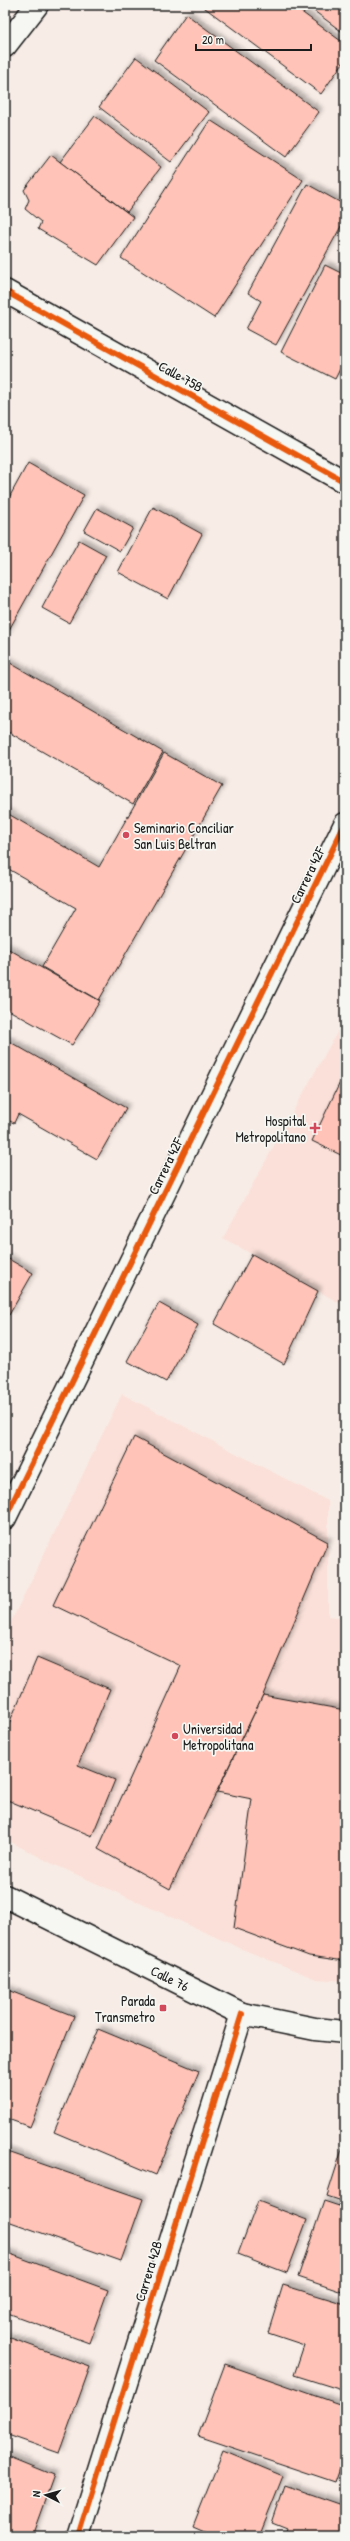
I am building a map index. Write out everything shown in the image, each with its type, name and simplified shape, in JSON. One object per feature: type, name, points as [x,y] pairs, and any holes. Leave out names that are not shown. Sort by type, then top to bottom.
[{"type":"street","points":[[5,46],[37,5]]},
{"type":"street","name":"Calle 75B","points":[[5,291],[345,482]]},
{"type":"street","name":"Carrera 42F","points":[[5,1518],[345,824]]},
{"type":"street","name":"Calle 76","points":[[5,1896],[242,2014],[316,2029],[345,2032]]},
{"type":"street","name":"Carrera 42B","points":[[78,2536],[242,2014]]},
{"type":"shaded area","name":"Hospital Metropolitano","points":[[345,1018],[345,1306],[223,1238]]},
{"type":"shaded area","name":"Universidad Metropolitana","points":[[122,1394],[328,1501],[328,1616],[345,1618],[345,1981],[316,1979],[242,1949],[51,1863],[5,1839],[5,1634]]},
{"type":"building","points":[[201,5],[292,5],[345,44],[345,60],[321,94]]},
{"type":"building","points":[[306,5],[345,5],[345,34]]},
{"type":"building","points":[[186,14],[319,112],[286,157],[154,60]]},
{"type":"building","points":[[136,57],[209,112],[171,162],[99,107]]},
{"type":"building","points":[[95,116],[161,167],[127,212],[60,162]]},
{"type":"building","points":[[210,120],[303,180],[214,318],[121,258]]},
{"type":"building","points":[[51,155],[133,217],[98,265],[38,229],[41,222],[25,209],[29,200],[24,190]]},
{"type":"building","points":[[307,184],[345,205],[345,219],[276,345],[246,329],[261,301],[248,293]]},
{"type":"building","points":[[325,265],[345,275],[345,359],[335,379],[281,352]]},
{"type":"building","points":[[28,463],[84,495],[5,637],[5,505]]},
{"type":"building","points":[[153,507],[202,534],[168,599],[118,572]]},
{"type":"building","points":[[97,508],[133,528],[120,551],[84,531]]},
{"type":"building","points":[[79,540],[106,555],[69,623],[42,608]]},
{"type":"building","points":[[5,660],[163,752],[133,804],[5,730]]},
{"type":"building","points":[[164,753],[222,786],[99,1000],[42,967],[76,908],[5,867],[5,812],[99,867]]},
{"type":"building","points":[[5,947],[100,1001],[72,1045],[5,1008]]},
{"type":"building","points":[[5,1039],[126,1108],[97,1159],[18,1114],[14,1123],[5,1119]]},
{"type":"building","points":[[345,1072],[345,1157],[312,1141]]},
{"type":"building","points":[[252,1254],[318,1291],[284,1364],[214,1324]]},
{"type":"building","points":[[5,1257],[33,1273],[9,1315],[5,1313]]},
{"type":"building","points":[[159,1303],[198,1325],[166,1382],[127,1361]]},
{"type":"building","points":[[134,1437],[328,1542],[263,1695],[170,1889],[98,1849],[181,1666],[53,1605]]},
{"type":"building","points":[[37,1658],[110,1689],[78,1765],[115,1780],[92,1836],[5,1799],[5,1733]]},
{"type":"building","points":[[345,1674],[345,1710],[341,1709]]},
{"type":"building","points":[[263,1695],[345,1710],[345,1961],[309,1956],[234,1928],[252,1799],[217,1792]]},
{"type":"building","points":[[5,1989],[74,2016],[30,2127],[5,2118]]},
{"type":"building","points":[[98,2029],[199,2071],[156,2175],[54,2132]]},
{"type":"building","points":[[345,2140],[345,2202],[327,2196]]},
{"type":"building","points":[[5,2151],[143,2199],[121,2261],[5,2220]]},
{"type":"building","points":[[258,2201],[307,2220],[287,2273],[238,2254]]},
{"type":"building","points":[[324,2201],[345,2208],[345,2293],[298,2277]]},
{"type":"building","points":[[5,2252],[108,2290],[89,2343],[5,2312]]},
{"type":"building","points":[[283,2285],[345,2304],[345,2391],[294,2375],[304,2345],[268,2333]]},
{"type":"building","points":[[5,2336],[90,2367],[59,2453],[5,2434]]},
{"type":"building","points":[[225,2364],[345,2406],[345,2453],[335,2482],[198,2436]]},
{"type":"building","points":[[223,2451],[283,2476],[259,2536],[216,2536],[193,2526]]},
{"type":"building","points":[[5,2455],[54,2475],[32,2536],[5,2536]]},
{"type":"building","points":[[285,2485],[345,2506],[345,2536],[285,2536],[287,2529],[272,2523]]},
{"type":"cycle path","points":[[5,291],[345,482]]},
{"type":"cycle path","points":[[5,1518],[345,824]]},
{"type":"cycle path","points":[[78,2536],[242,2014]]},
{"type":"place","name":"Seminario Conciliar San Luis Beltran","points":[[126,835]]},
{"type":"place","name":"Hospital Metropolitano","points":[[315,1128]]},
{"type":"place","name":"Universidad Metropolitana","points":[[175,1736]]},
{"type":"place","name":"Parada Transmetro","points":[[163,2008]]}]
